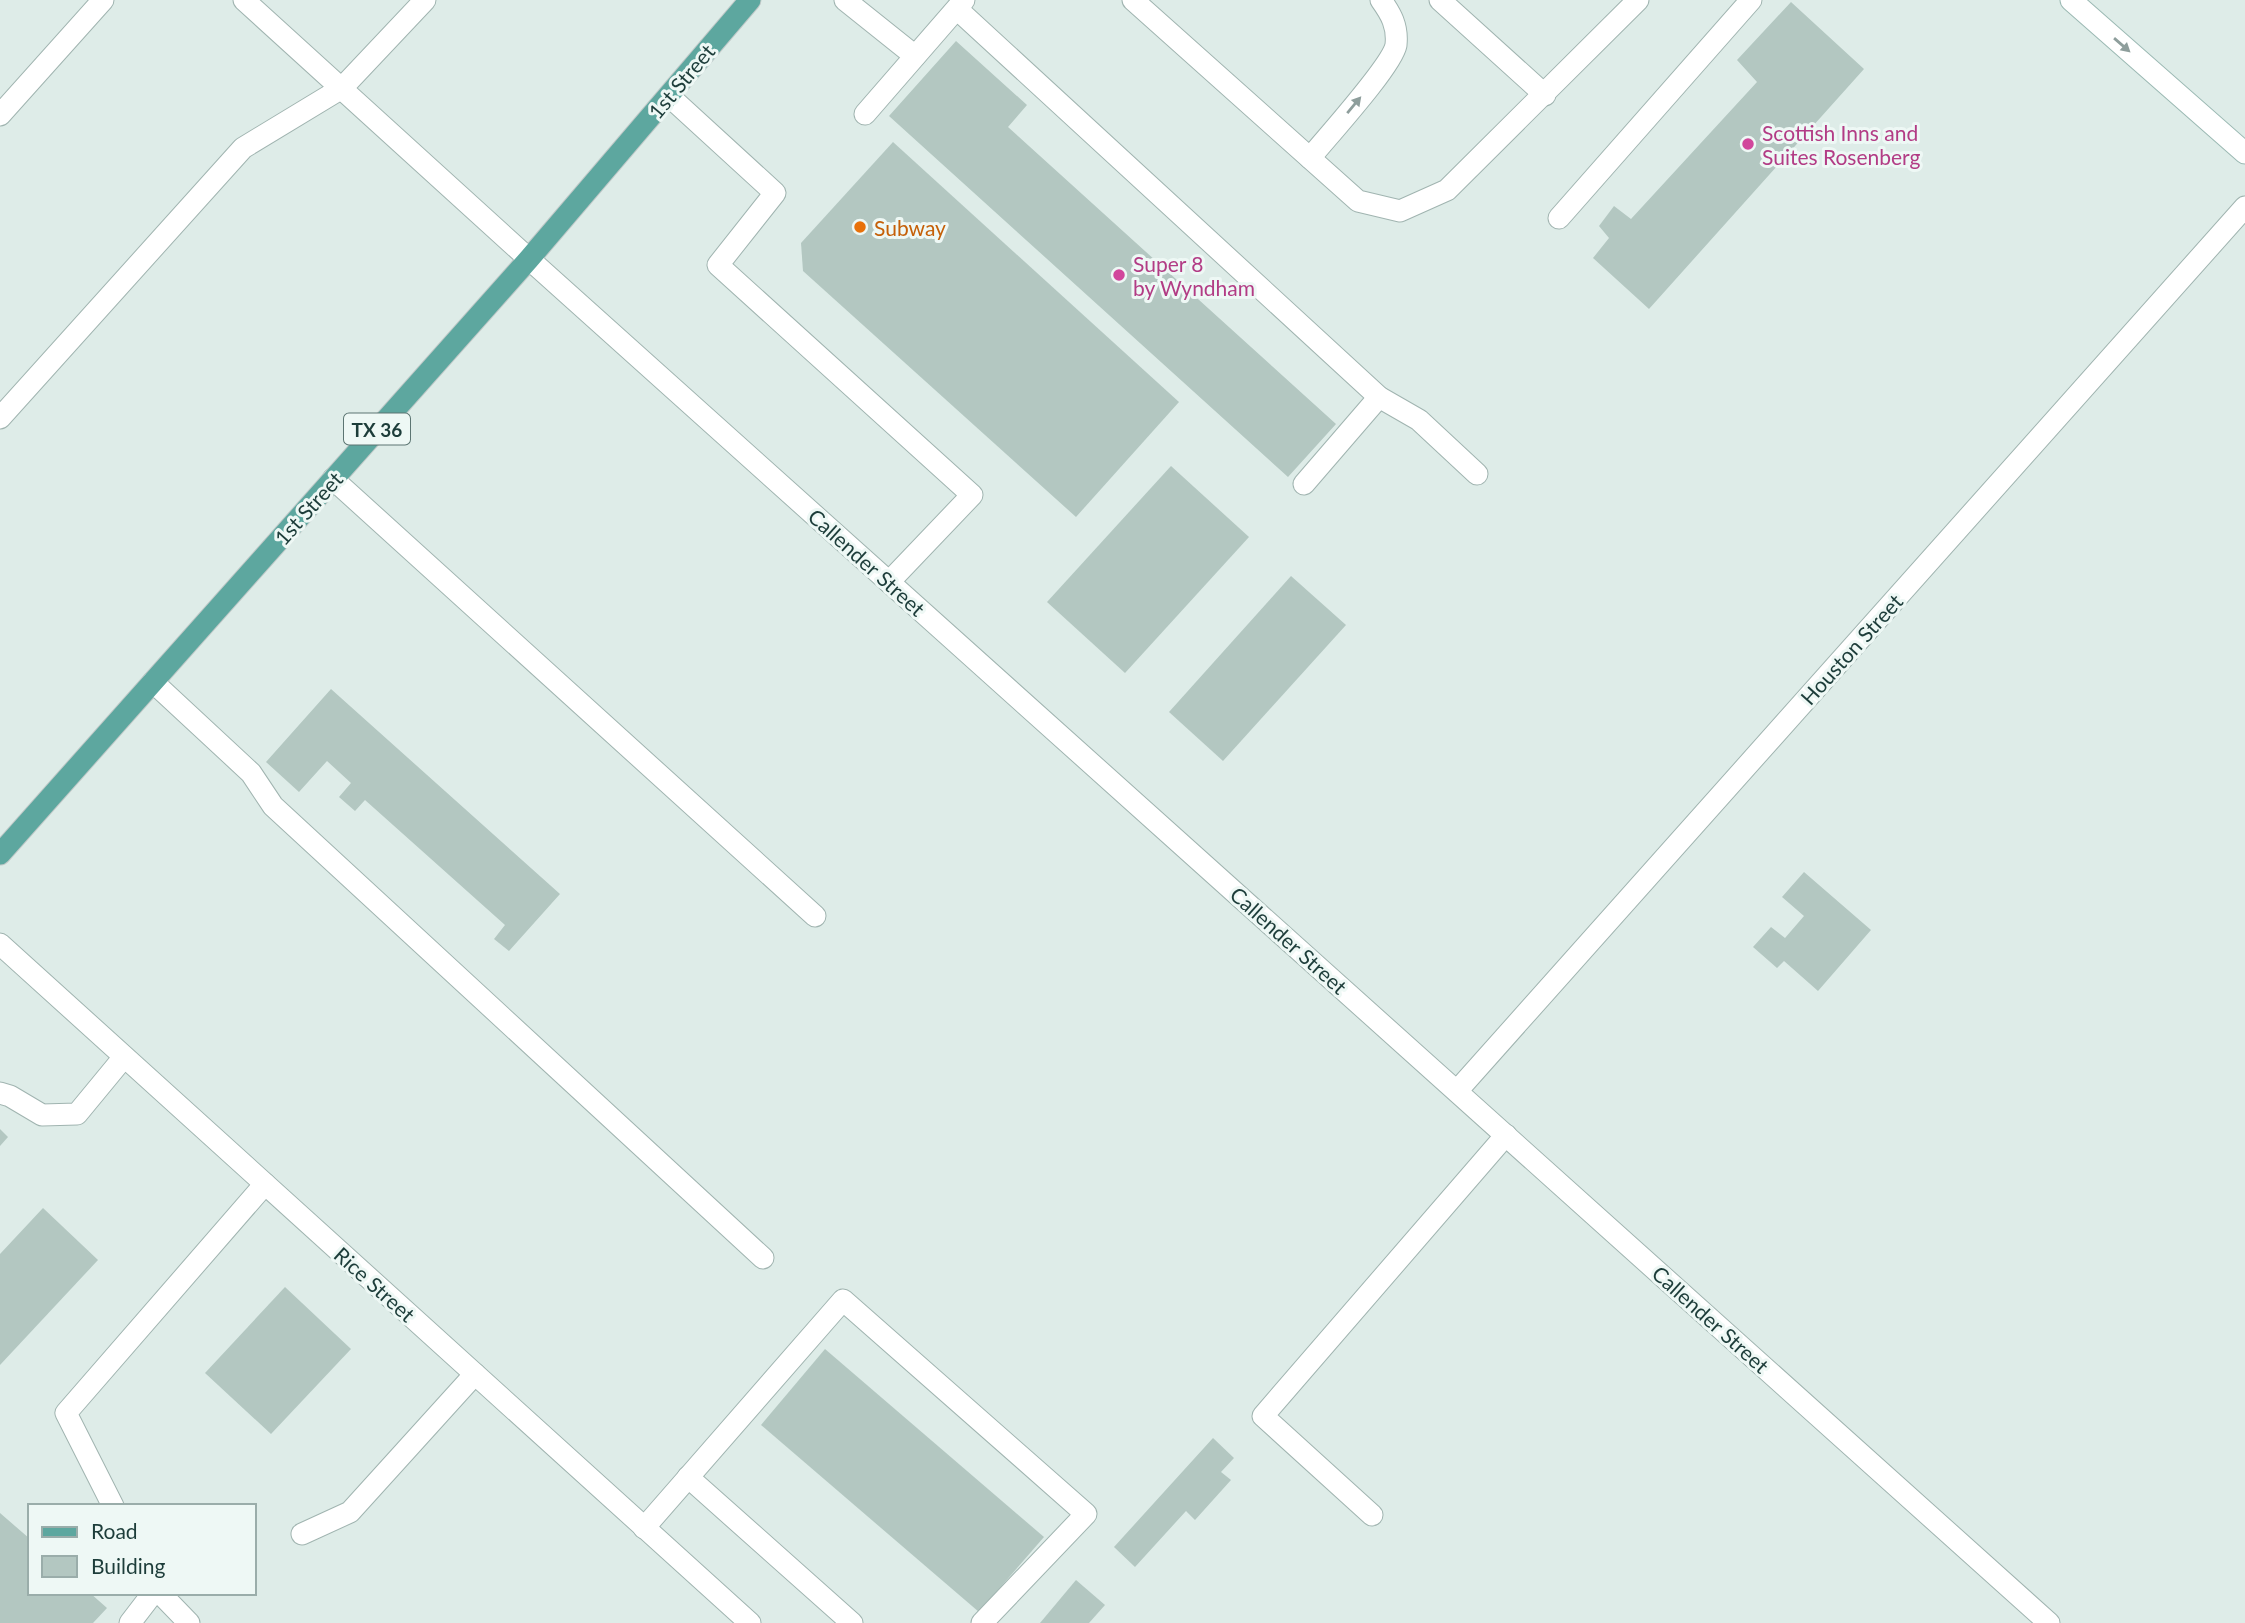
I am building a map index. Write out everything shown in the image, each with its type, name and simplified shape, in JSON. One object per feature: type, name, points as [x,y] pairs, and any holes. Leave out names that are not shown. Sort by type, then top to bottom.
[{"type":"main road","name":"1st Street","points":[[0,854],[528,259],[750,0]]},
{"type":"street","points":[[0,116],[103,0]]},
{"type":"street","name":"Callender Street","points":[[244,0],[528,259],[2049,1623]]},
{"type":"street","points":[[0,418],[243,148],[342,89],[425,0]]},
{"type":"street","points":[[845,0],[915,57]]},
{"type":"street","points":[[1133,0],[1358,201],[1400,211],[1447,190],[1638,0]]},
{"type":"street","points":[[1310,158],[1382,71],[1396,47],[1395,20],[1381,0]]},
{"type":"street","points":[[1440,0],[1545,95]]},
{"type":"street","points":[[1559,218],[1751,0]]},
{"type":"street","points":[[2071,0],[2245,153]]},
{"type":"street","points":[[865,114],[961,4],[1378,397],[1419,420],[1477,474]]},
{"type":"street","points":[[669,96],[775,193],[718,265],[972,495],[889,582]]},
{"type":"street","name":"Houston Street","points":[[1457,1091],[2245,207]]},
{"type":"street","points":[[1304,484],[1378,397]]},
{"type":"street","points":[[333,479],[815,916]]},
{"type":"street","points":[[153,682],[251,773],[273,806],[763,1258]]},
{"type":"street","name":"Rice Street","points":[[0,944],[750,1623]]},
{"type":"street","points":[[0,1093],[42,1115],[77,1114],[124,1057]]},
{"type":"street","points":[[1372,1515],[1263,1416],[1506,1135]]},
{"type":"street","points":[[112,1504],[66,1413],[265,1184]]},
{"type":"street","points":[[645,1528],[843,1300],[1086,1514],[982,1623]]},
{"type":"street","points":[[302,1534],[350,1512],[475,1374]]},
{"type":"street","points":[[688,1477],[852,1623]]},
{"type":"street","points":[[130,1623],[151,1595]]},
{"type":"street","points":[[162,1595],[189,1623]]},
{"type":"building","name":"Scottish Inns and Suites Rosenberg","points":[[1791,2],[1864,69],[1649,309],[1593,258],[1609,238],[1599,226],[1614,206],[1631,219],[1757,82],[1737,60]]},
{"type":"building","name":"Super 8 by Wyndham","points":[[956,41],[1027,105],[1008,127],[1336,424],[1288,477],[889,116]]},
{"type":"building","points":[[893,142],[1179,402],[1076,517],[803,271],[801,243]]},
{"type":"building","points":[[1171,466],[1249,537],[1125,673],[1047,602]]},
{"type":"building","points":[[1291,576],[1346,625],[1223,761],[1169,712]]},
{"type":"building","points":[[331,689],[560,894],[509,951],[494,939],[505,925],[365,800],[355,811],[339,797],[351,783],[327,761],[299,792],[266,762]]},
{"type":"building","points":[[1804,872],[1871,930],[1818,991],[1784,961],[1777,968],[1753,947],[1771,927],[1785,938],[1804,916],[1782,897]]},
{"type":"building","points":[[0,1129],[8,1137],[0,1146]]},
{"type":"building","points":[[43,1208],[98,1260],[0,1365],[0,1254]]},
{"type":"building","points":[[285,1287],[351,1349],[271,1434],[205,1373]]},
{"type":"building","points":[[825,1349],[1044,1537],[979,1612],[761,1425]]},
{"type":"building","points":[[1213,1438],[1234,1458],[1221,1472],[1231,1480],[1195,1520],[1186,1511],[1135,1567],[1114,1547]]},
{"type":"building","points":[[0,1513],[28,1537],[28,1595],[92,1595],[107,1608],[93,1623],[0,1623]]},
{"type":"building","points":[[1076,1580],[1105,1605],[1089,1623],[1040,1623]]},
{"type":"place","name":"Scottish Inns and Suites Rosenberg","points":[[1748,144]]},
{"type":"place","name":"Subway","points":[[860,227]]},
{"type":"place","name":"Super 8 by Wyndham","points":[[1119,275]]}]
